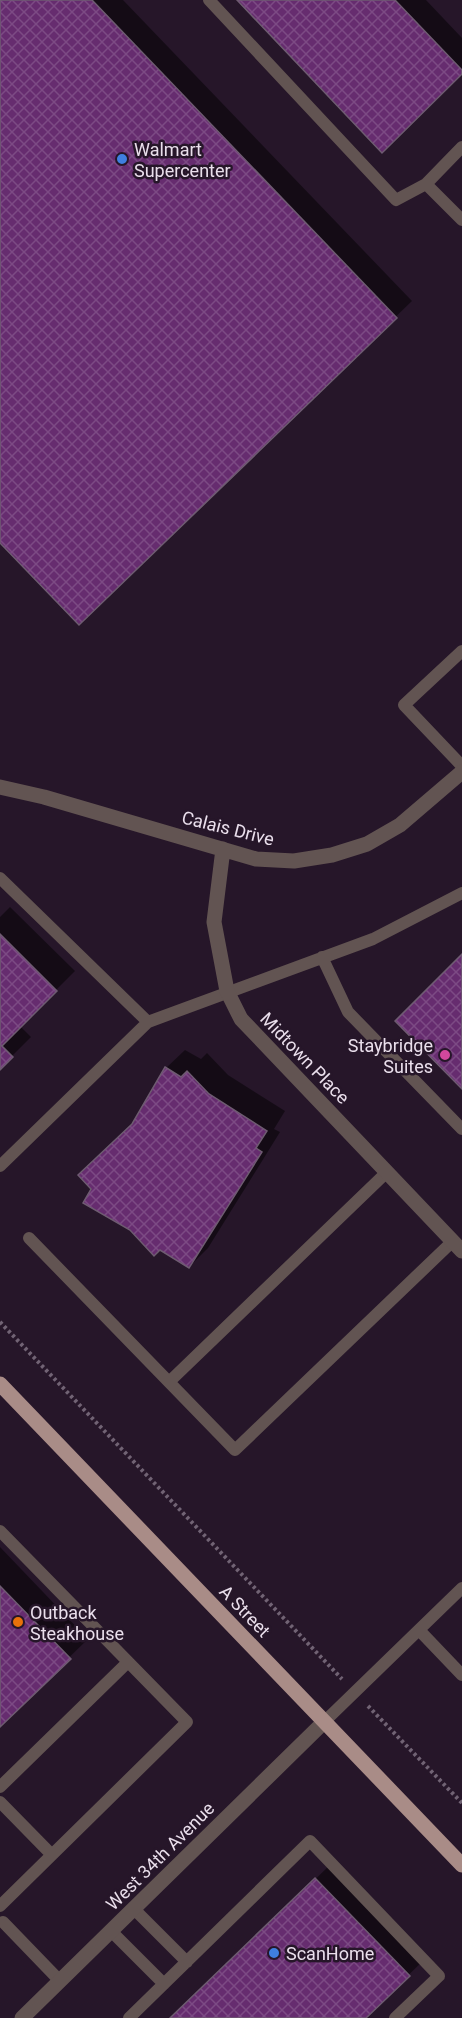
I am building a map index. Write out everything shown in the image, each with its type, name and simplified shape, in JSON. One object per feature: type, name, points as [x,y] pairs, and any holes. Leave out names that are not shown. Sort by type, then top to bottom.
[{"type":"main road","name":"A Street","points":[[0,1384],[462,1865]]},
{"type":"street","name":"Calais Drive","points":[[0,787],[44,797],[256,859],[294,861],[332,855],[367,844],[400,825],[462,772]]},
{"type":"street","name":"Midtown Place","points":[[223,849],[214,922],[226,991],[241,1019],[457,1246]]},
{"type":"street","name":"West 34th Avenue","points":[[22,2018],[325,1721]]},
{"type":"lane","points":[[209,0],[396,200],[426,184],[462,147]]},
{"type":"lane","points":[[426,184],[462,220]]},
{"type":"lane","points":[[462,651],[404,705],[462,766]]},
{"type":"lane","points":[[0,878],[148,1022]]},
{"type":"lane","points":[[0,1166],[148,1022],[226,991],[373,939],[462,893]]},
{"type":"lane","points":[[322,957],[348,1012],[462,1129]]},
{"type":"lane","points":[[169,1382],[387,1172]]},
{"type":"lane","points":[[29,1238],[235,1450],[457,1246]]},
{"type":"lane","points":[[0,1532],[187,1722],[0,1906]]},
{"type":"lane","points":[[325,1721],[462,1588]]},
{"type":"lane","points":[[418,1630],[462,1675]]},
{"type":"lane","points":[[0,1787],[128,1662]]},
{"type":"lane","points":[[0,1802],[52,1855]]},
{"type":"lane","points":[[129,2018],[310,1841],[439,1976],[395,2018]]},
{"type":"lane","points":[[134,1910],[187,1962]]},
{"type":"lane","points":[[1,1922],[60,1981]]},
{"type":"lane","points":[[111,1931],[164,1984]]},
{"type":"path","points":[[0,1322],[462,1803]]},
{"type":"building","name":"Walmart Supercenter","points":[[0,0],[92,0],[397,318],[79,625],[0,543]]},
{"type":"building","points":[[237,0],[395,0],[462,70],[462,74],[382,153]]},
{"type":"building","points":[[0,934],[57,991],[2,1046],[13,1057],[0,1070]]},
{"type":"building","name":"Staybridge Suites","points":[[462,954],[462,1089],[395,1021]]},
{"type":"building","points":[[165,1067],[181,1077],[187,1071],[209,1094],[267,1131],[256,1148],[262,1152],[189,1268],[160,1250],[154,1256],[130,1230],[83,1203],[91,1189],[78,1175],[132,1124]]},
{"type":"building","name":"Outback Steakhouse","points":[[0,1586],[71,1659],[0,1727]]},
{"type":"building","points":[[315,1878],[410,1976],[366,2018],[170,2018]]},
{"type":"place","name":"Walmart Supercenter","points":[[122,159]]},
{"type":"place","name":"Staybridge Suites","points":[[445,1055]]},
{"type":"place","name":"Outback Steakhouse","points":[[18,1622]]},
{"type":"place","name":"ScanHome","points":[[274,1953]]}]
